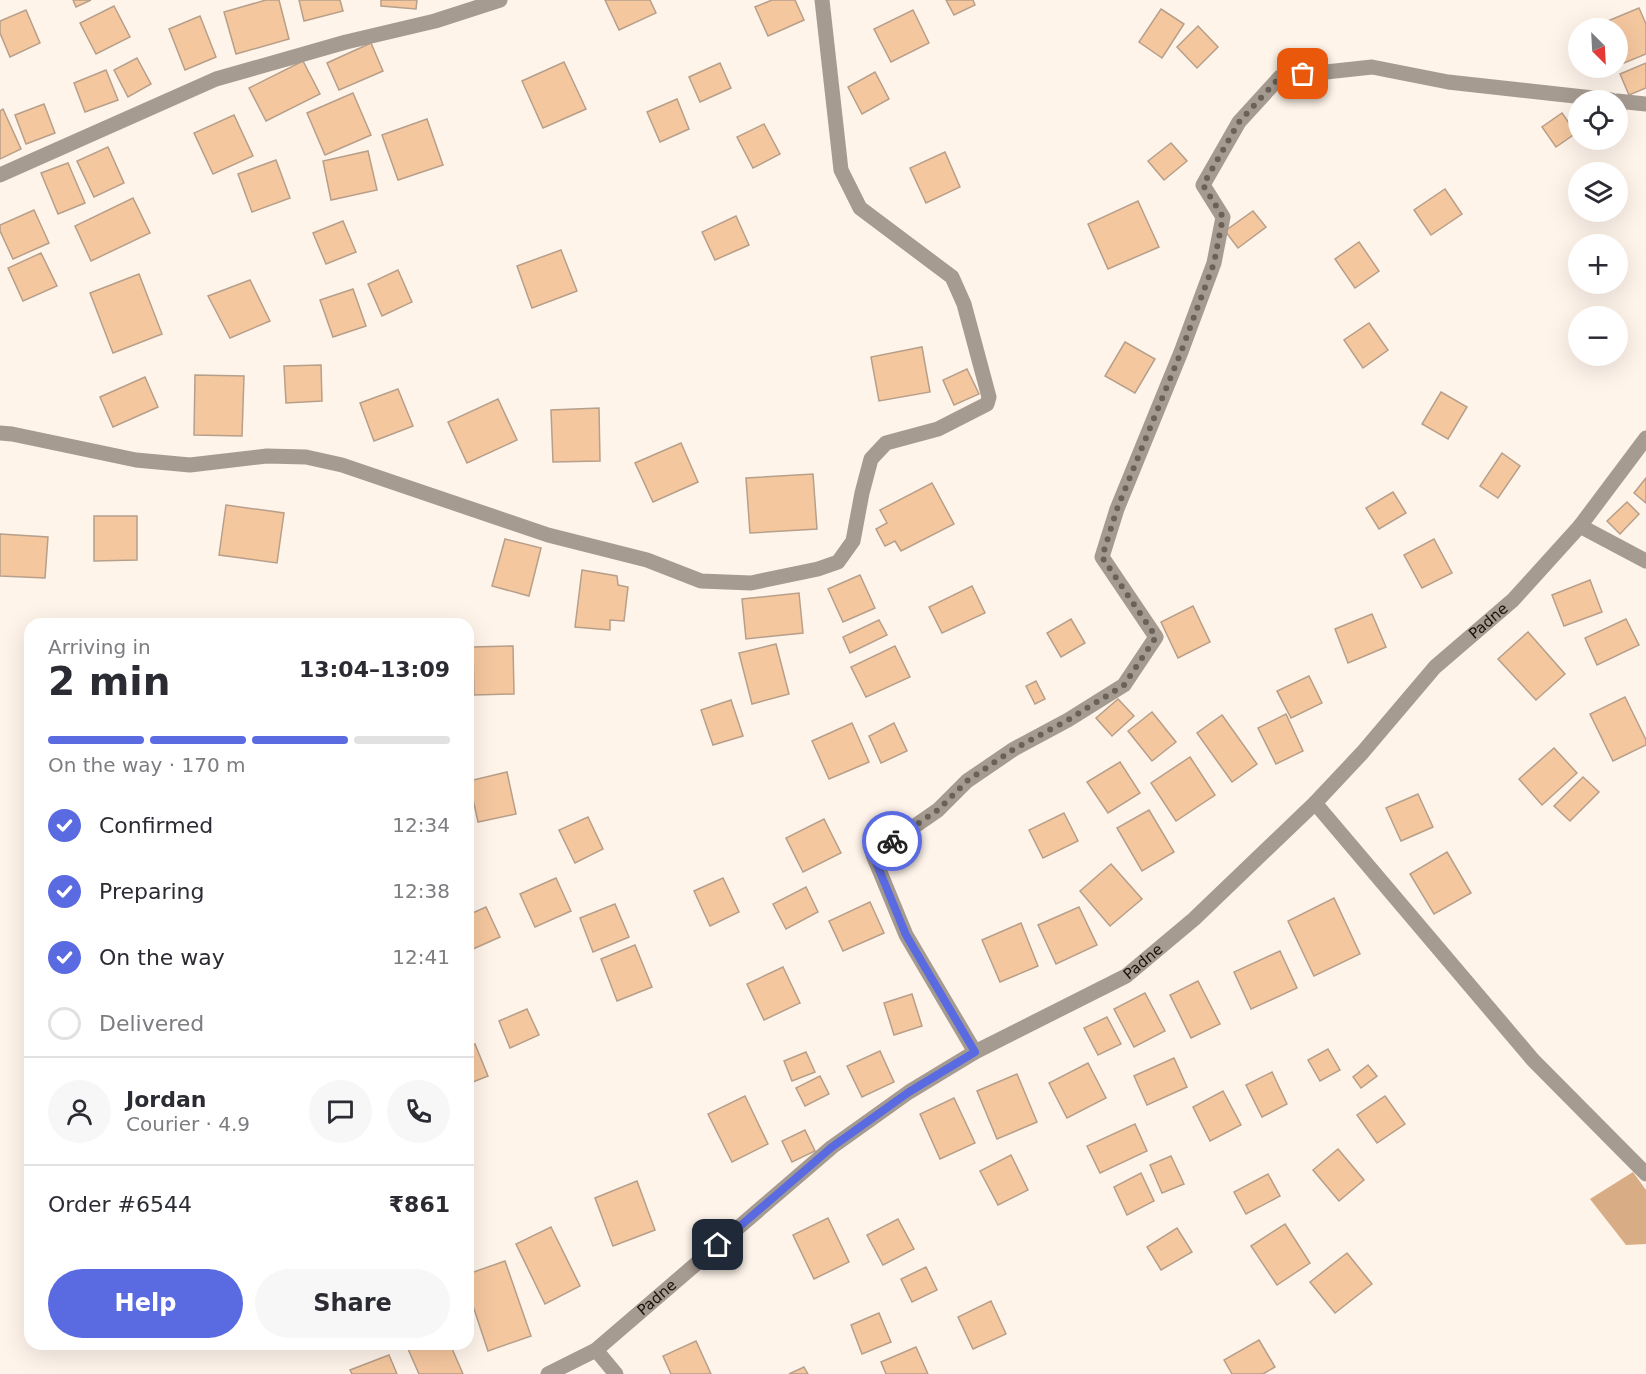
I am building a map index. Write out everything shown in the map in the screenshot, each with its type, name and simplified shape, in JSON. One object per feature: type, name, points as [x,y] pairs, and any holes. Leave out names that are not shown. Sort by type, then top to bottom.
[{"type":"street","points":[[0,175],[216,79],[346,42],[435,21],[500,0]]},
{"type":"street","points":[[0,433],[135,460],[190,465],[267,456],[306,457],[342,465],[548,535],[647,560],[701,581],[751,583],[818,569],[838,562],[853,541],[871,459],[886,443],[938,429],[987,404],[989,397],[964,304],[952,277],[860,208],[841,170],[822,0]]},
{"type":"street","points":[[975,1052],[906,935],[873,855],[938,810],[967,781],[985,768],[1124,685],[1156,637],[1102,557],[1117,509],[1181,352],[1214,263],[1223,217],[1203,185],[1239,122],[1280,77],[1372,67],[1448,82],[1568,95]]},
{"type":"street","points":[[1628,102],[1646,104]]},
{"type":"street","name":"Padne","points":[[548,1374],[596,1350],[832,1147],[909,1092],[975,1052],[1126,976],[1194,919],[1315,803],[1362,753],[1436,667],[1513,600],[1580,526],[1646,438]]},
{"type":"street","points":[[1580,526],[1646,561]]},
{"type":"street","points":[[1315,803],[1533,1060],[1646,1174]]},
{"type":"street","points":[[596,1350],[616,1374]]},
{"type":"shaded area","points":[[1633,1172],[1646,1190],[1646,1244],[1626,1245],[1590,1199]]},
{"type":"building","points":[[73,0],[91,0],[76,7]]},
{"type":"building","points":[[266,0],[279,0],[289,39],[236,54],[224,12]]},
{"type":"building","points":[[299,0],[340,0],[343,11],[304,21]]},
{"type":"building","points":[[381,0],[417,0],[416,9],[381,6]]},
{"type":"building","points":[[605,0],[650,0],[656,13],[619,30]]},
{"type":"building","points":[[772,0],[795,0],[804,20],[768,36],[755,7]]},
{"type":"building","points":[[946,0],[973,0],[975,5],[954,15]]},
{"type":"building","points":[[114,6],[130,37],[96,54],[80,23]]},
{"type":"building","points":[[1639,8],[1646,24],[1646,54],[1628,61],[1628,18],[1615,18]]},
{"type":"building","points":[[1161,9],[1184,24],[1162,58],[1139,42]]},
{"type":"building","points":[[26,10],[40,43],[10,57],[0,33],[0,21]]},
{"type":"building","points":[[913,10],[929,43],[891,62],[874,29]]},
{"type":"building","points":[[200,16],[216,57],[185,70],[169,29]]},
{"type":"building","points":[[1198,26],[1218,47],[1197,68],[1177,47]]},
{"type":"building","points":[[371,43],[383,71],[339,90],[327,63]]},
{"type":"building","points":[[137,58],[151,84],[128,97],[114,70]]},
{"type":"building","points":[[303,61],[320,94],[266,121],[249,88]]},
{"type":"building","points":[[564,62],[586,109],[543,128],[522,81]]},
{"type":"building","points":[[720,63],[731,88],[700,102],[689,77]]},
{"type":"building","points":[[1646,63],[1646,88],[1629,95],[1622,78],[1628,78],[1628,71]]},
{"type":"building","points":[[106,70],[118,100],[85,112],[74,83]]},
{"type":"building","points":[[875,72],[889,99],[862,114],[848,87]]},
{"type":"building","points":[[353,93],[371,135],[325,155],[307,113]]},
{"type":"building","points":[[677,99],[689,129],[660,142],[647,112]]},
{"type":"building","points":[[44,104],[55,133],[26,144],[15,115]]},
{"type":"building","points":[[3,109],[21,149],[0,159],[0,111]]},
{"type":"building","points":[[1562,113],[1568,122],[1568,139],[1556,147],[1542,127]]},
{"type":"building","points":[[234,115],[253,156],[213,174],[194,133]]},
{"type":"building","points":[[427,119],[443,165],[398,180],[382,135]]},
{"type":"building","points":[[764,124],[780,154],[753,168],[737,137]]},
{"type":"building","points":[[1171,143],[1187,161],[1164,180],[1148,161]]},
{"type":"building","points":[[108,147],[124,183],[94,197],[77,161]]},
{"type":"building","points":[[368,151],[377,190],[331,200],[323,161]]},
{"type":"building","points":[[945,152],[960,187],[926,203],[910,168]]},
{"type":"building","points":[[276,160],[290,198],[252,212],[238,174]]},
{"type":"building","points":[[68,163],[85,203],[58,214],[41,173]]},
{"type":"building","points":[[1445,189],[1462,214],[1431,235],[1414,210]]},
{"type":"building","points":[[133,198],[150,233],[91,261],[75,226]]},
{"type":"building","points":[[1138,201],[1159,247],[1108,269],[1088,224]]},
{"type":"building","points":[[34,210],[49,243],[13,259],[0,231],[0,225]]},
{"type":"building","points":[[1253,211],[1266,227],[1238,248],[1225,231]]},
{"type":"building","points":[[736,216],[749,245],[715,260],[702,232]]},
{"type":"building","points":[[343,221],[356,252],[326,264],[313,233]]},
{"type":"building","points":[[1359,242],[1379,271],[1355,288],[1335,259]]},
{"type":"building","points":[[561,250],[577,291],[532,308],[517,266]]},
{"type":"building","points":[[41,253],[57,286],[23,301],[8,268]]},
{"type":"building","points":[[398,270],[412,302],[382,316],[368,284]]},
{"type":"building","points":[[139,274],[162,334],[113,353],[90,293]]},
{"type":"building","points":[[250,280],[270,321],[230,338],[208,296]]},
{"type":"building","points":[[353,289],[366,326],[333,337],[320,300]]},
{"type":"building","points":[[1369,323],[1388,350],[1363,368],[1344,340]]},
{"type":"building","points":[[1125,342],[1155,359],[1135,393],[1105,376]]},
{"type":"building","points":[[922,347],[930,392],[879,401],[871,357]]},
{"type":"building","points":[[321,365],[322,401],[286,403],[284,366]]},
{"type":"building","points":[[967,369],[979,394],[954,405],[943,380]]},
{"type":"building","points":[[195,375],[244,376],[242,436],[194,435]]},
{"type":"building","points":[[145,377],[158,407],[113,427],[100,397]]},
{"type":"building","points":[[398,389],[413,426],[374,441],[360,403]]},
{"type":"building","points":[[1441,392],[1467,407],[1448,439],[1422,424]]},
{"type":"building","points":[[498,399],[517,440],[467,463],[448,422]]},
{"type":"building","points":[[599,408],[600,461],[553,462],[551,410]]},
{"type":"building","points":[[681,443],[698,482],[653,502],[635,463]]},
{"type":"building","points":[[1502,453],[1520,466],[1498,498],[1480,486]]},
{"type":"building","points":[[813,474],[817,529],[750,533],[746,478]]},
{"type":"building","points":[[1646,478],[1646,503],[1634,493]]},
{"type":"building","points":[[932,483],[954,524],[901,551],[895,541],[885,546],[876,529],[887,523],[880,510]]},
{"type":"building","points":[[1393,492],[1406,513],[1379,529],[1366,508]]},
{"type":"building","points":[[1627,502],[1639,514],[1620,534],[1607,521]]},
{"type":"building","points":[[226,505],[284,513],[277,563],[219,555]]},
{"type":"building","points":[[94,516],[137,516],[137,560],[94,561]]},
{"type":"building","points":[[0,534],[48,537],[45,578],[0,576]]},
{"type":"building","points":[[505,539],[541,548],[529,596],[492,586]]},
{"type":"building","points":[[1434,539],[1452,573],[1422,588],[1404,555]]},
{"type":"building","points":[[582,570],[617,576],[618,585],[628,587],[624,621],[610,620],[610,630],[575,627]]},
{"type":"building","points":[[860,575],[875,608],[843,622],[828,589]]},
{"type":"building","points":[[1590,580],[1602,612],[1564,626],[1552,595]]},
{"type":"building","points":[[972,586],[985,613],[942,633],[929,607]]},
{"type":"building","points":[[799,593],[803,633],[746,639],[742,599]]},
{"type":"building","points":[[1193,606],[1210,642],[1178,658],[1161,622]]},
{"type":"building","points":[[1372,614],[1386,647],[1348,663],[1335,629]]},
{"type":"building","points":[[1071,619],[1085,643],[1061,657],[1047,633]]},
{"type":"building","points":[[1626,619],[1639,645],[1597,665],[1585,638]]},
{"type":"building","points":[[879,620],[887,635],[850,653],[843,637]]},
{"type":"building","points":[[1528,632],[1565,674],[1536,700],[1498,659]]},
{"type":"building","points":[[776,644],[789,694],[752,704],[739,653]]},
{"type":"building","points":[[513,646],[514,694],[474,695],[474,647]]},
{"type":"building","points":[[895,646],[910,677],[866,697],[851,667]]},
{"type":"building","points":[[1309,676],[1322,703],[1291,718],[1277,691]]},
{"type":"building","points":[[1036,681],[1045,699],[1035,704],[1026,686]]},
{"type":"building","points":[[1625,697],[1646,740],[1646,745],[1613,761],[1590,714]]},
{"type":"building","points":[[1118,699],[1134,716],[1112,736],[1096,718]]},
{"type":"building","points":[[731,700],[743,736],[713,745],[701,710]]},
{"type":"building","points":[[1152,712],[1176,742],[1152,761],[1128,731]]},
{"type":"building","points":[[1286,714],[1303,751],[1276,764],[1258,728]]},
{"type":"building","points":[[1222,715],[1257,764],[1232,782],[1197,733]]},
{"type":"building","points":[[852,723],[869,762],[829,779],[812,741]]},
{"type":"building","points":[[894,723],[907,751],[881,763],[869,736]]},
{"type":"building","points":[[1554,748],[1577,773],[1542,805],[1519,779]]},
{"type":"building","points":[[1190,757],[1215,795],[1176,821],[1151,783]]},
{"type":"building","points":[[1120,762],[1140,793],[1108,813],[1087,782]]},
{"type":"building","points":[[507,772],[516,814],[478,822],[474,804],[474,780]]},
{"type":"building","points":[[1583,777],[1599,792],[1570,821],[1554,806]]},
{"type":"building","points":[[1418,794],[1433,827],[1401,841],[1386,808]]},
{"type":"building","points":[[1149,810],[1174,852],[1142,871],[1117,828]]},
{"type":"building","points":[[1064,813],[1078,841],[1043,858],[1029,830]]},
{"type":"building","points":[[588,817],[603,849],[575,863],[559,830]]},
{"type":"building","points":[[824,819],[841,853],[803,872],[786,838]]},
{"type":"building","points":[[1447,852],[1471,893],[1434,914],[1410,874]]},
{"type":"building","points":[[1111,864],[1142,899],[1110,926],[1080,891]]},
{"type":"building","points":[[556,878],[571,911],[535,927],[520,894]]},
{"type":"building","points":[[723,878],[739,912],[710,926],[694,891]]},
{"type":"building","points":[[806,887],[818,912],[786,929],[773,904]]},
{"type":"building","points":[[1334,898],[1360,954],[1314,976],[1288,921]]},
{"type":"building","points":[[870,902],[884,933],[843,951],[829,921]]},
{"type":"building","points":[[615,904],[629,937],[593,952],[580,918]]},
{"type":"building","points":[[486,907],[500,937],[474,949],[474,912]]},
{"type":"building","points":[[1079,907],[1097,945],[1056,964],[1038,925]]},
{"type":"building","points":[[1021,923],[1038,966],[1000,982],[982,940]]},
{"type":"building","points":[[635,945],[652,987],[617,1001],[601,959]]},
{"type":"building","points":[[1280,951],[1297,988],[1251,1009],[1234,972]]},
{"type":"building","points":[[783,967],[800,1003],[764,1020],[747,984]]},
{"type":"building","points":[[1198,981],[1220,1024],[1191,1038],[1170,995]]},
{"type":"building","points":[[1145,993],[1165,1031],[1134,1047],[1114,1009]]},
{"type":"building","points":[[912,994],[922,1026],[894,1035],[884,1003]]},
{"type":"building","points":[[527,1009],[539,1035],[510,1048],[499,1021]]},
{"type":"building","points":[[1107,1017],[1121,1044],[1098,1055],[1084,1028]]},
{"type":"building","points":[[474,1044],[488,1076],[474,1082]]},
{"type":"building","points":[[1328,1049],[1340,1070],[1320,1081],[1308,1060]]},
{"type":"building","points":[[880,1051],[894,1082],[862,1097],[847,1066]]},
{"type":"building","points":[[806,1052],[815,1072],[792,1081],[784,1061]]},
{"type":"building","points":[[1174,1058],[1187,1087],[1147,1105],[1134,1076]]},
{"type":"building","points":[[1088,1063],[1106,1098],[1067,1118],[1049,1083]]},
{"type":"building","points":[[1368,1065],[1377,1076],[1361,1088],[1353,1077]]},
{"type":"building","points":[[1272,1072],[1287,1104],[1262,1117],[1246,1085]]},
{"type":"building","points":[[1017,1074],[1037,1122],[997,1139],[977,1091]]},
{"type":"building","points":[[820,1076],[829,1094],[805,1106],[796,1088]]},
{"type":"building","points":[[1223,1091],[1241,1125],[1210,1141],[1193,1107]]},
{"type":"building","points":[[745,1096],[768,1144],[732,1162],[708,1114]]},
{"type":"building","points":[[1385,1096],[1405,1124],[1377,1143],[1357,1115]]},
{"type":"building","points":[[954,1098],[975,1143],[940,1159],[920,1114]]},
{"type":"building","points":[[1135,1124],[1147,1151],[1100,1173],[1087,1146]]},
{"type":"building","points":[[805,1130],[815,1151],[792,1162],[782,1141]]},
{"type":"building","points":[[1338,1149],[1364,1180],[1339,1201],[1313,1170]]},
{"type":"building","points":[[1011,1155],[1028,1190],[998,1205],[980,1171]]},
{"type":"building","points":[[1171,1156],[1184,1184],[1162,1193],[1150,1165]]},
{"type":"building","points":[[1141,1173],[1154,1201],[1127,1215],[1114,1187]]},
{"type":"building","points":[[1268,1174],[1280,1196],[1246,1214],[1234,1192]]},
{"type":"building","points":[[637,1181],[655,1230],[613,1246],[595,1198]]},
{"type":"building","points":[[828,1218],[849,1262],[814,1279],[793,1235]]},
{"type":"building","points":[[898,1219],[914,1249],[883,1265],[867,1235]]},
{"type":"building","points":[[1285,1224],[1310,1263],[1277,1285],[1251,1246]]},
{"type":"building","points":[[551,1227],[580,1286],[545,1304],[516,1244]]},
{"type":"building","points":[[1177,1228],[1192,1252],[1161,1270],[1147,1247]]},
{"type":"building","points":[[1347,1253],[1372,1284],[1335,1313],[1310,1282]]},
{"type":"building","points":[[505,1261],[531,1336],[488,1351],[474,1309],[474,1272]]},
{"type":"building","points":[[926,1267],[937,1290],[912,1302],[901,1279]]},
{"type":"building","points":[[991,1301],[1006,1334],[973,1349],[958,1317]]},
{"type":"building","points":[[879,1313],[891,1342],[862,1354],[851,1325]]},
{"type":"building","points":[[1259,1340],[1275,1367],[1263,1374],[1232,1374],[1224,1360]]},
{"type":"building","points":[[696,1341],[711,1374],[671,1374],[663,1356]]},
{"type":"building","points":[[916,1347],[928,1374],[886,1374],[881,1362]]},
{"type":"building","points":[[408,1350],[453,1350],[463,1374],[419,1374]]},
{"type":"building","points":[[389,1355],[397,1374],[352,1374],[350,1370]]},
{"type":"building","points":[[804,1367],[808,1374],[789,1374]]},
{"type":"way so far","points":[[892,841],[938,810],[967,781],[1014,749],[1068,720],[1124,685],[1156,637],[1102,557],[1117,509],[1181,352],[1214,263],[1223,217],[1203,185],[1239,122],[1266,92],[1280,77],[1303,74]]},
{"type":"route","points":[[718,1245],[832,1147],[909,1092],[975,1052],[906,935],[873,855],[892,841]]}]
